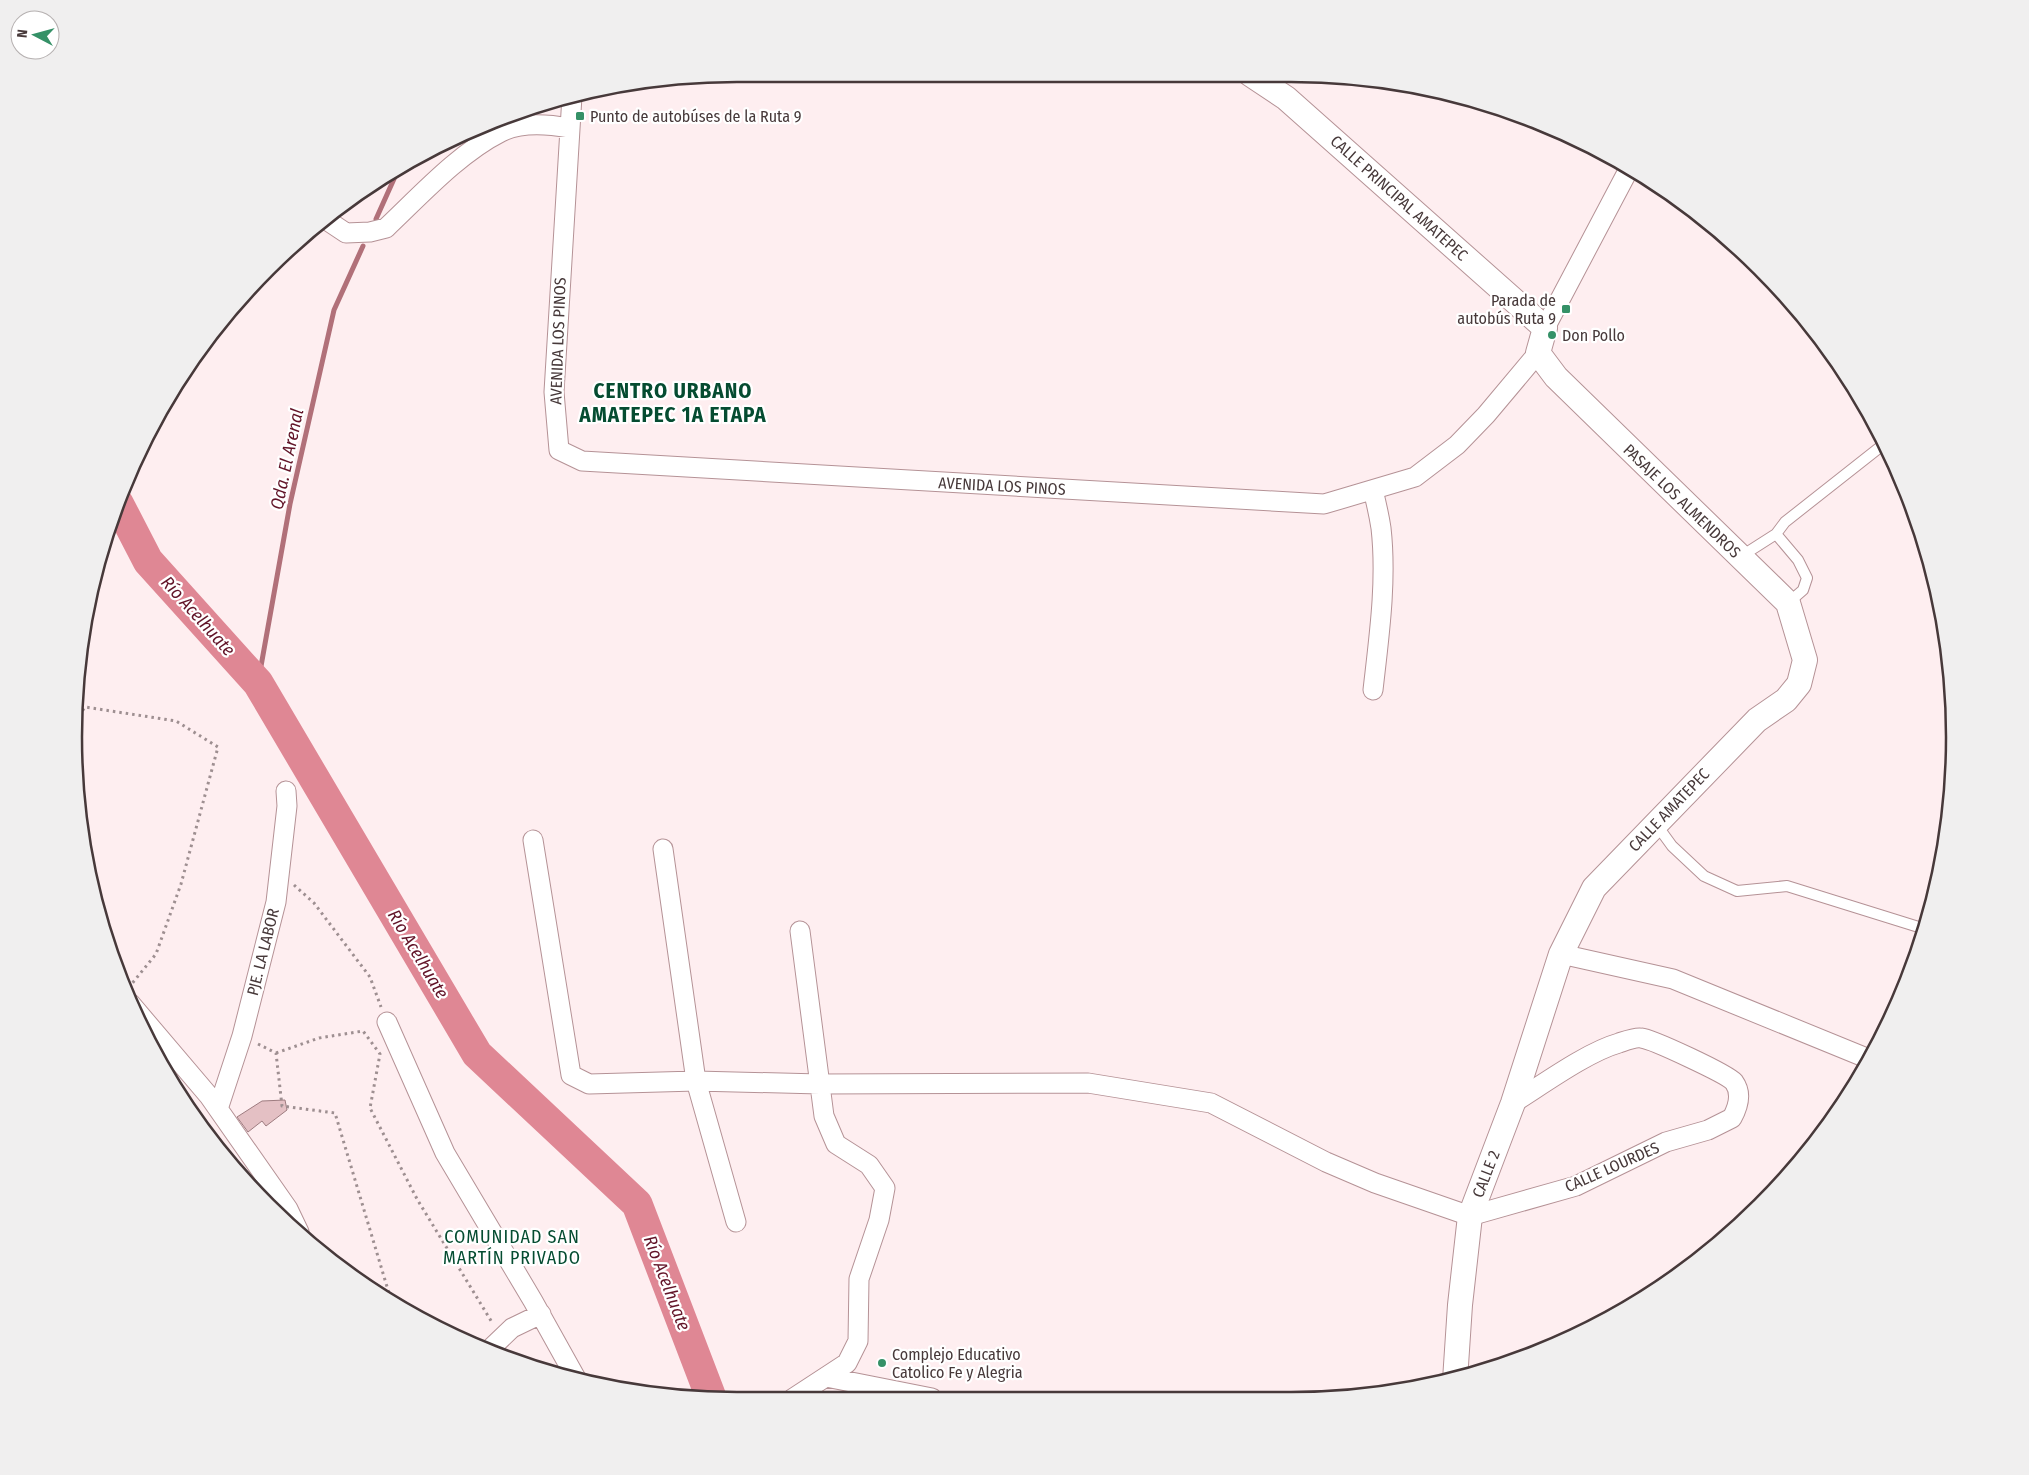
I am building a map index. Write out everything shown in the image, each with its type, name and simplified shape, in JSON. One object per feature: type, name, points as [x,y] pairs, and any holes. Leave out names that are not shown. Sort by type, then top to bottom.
[{"type":"street","name":"CALLE PRINCIPAL AMATEPEC","points":[[1262,82],[1286,98],[1545,328]]},
{"type":"street","name":"AVENIDA LOS PINOS","points":[[571,104],[554,392],[559,450],[582,461],[1324,504],[1414,477],[1457,445],[1486,415],[1538,353],[1545,328],[1626,174]]},
{"type":"street","points":[[332,224],[346,233],[370,232],[386,228],[468,153],[502,131],[522,126],[548,124],[569,128]]},
{"type":"street","name":"PASAJE LOS ALMENDROS","points":[[1538,353],[1556,377],[1788,603],[1805,660]]},
{"type":"street","points":[[1373,490],[1381,527],[1382,604],[1373,690]]},
{"type":"street","name":"CALLE AMATEPEC","points":[[1554,976],[1561,954],[1594,888],[1757,720],[1786,700],[1799,684],[1805,660]]},
{"type":"street","name":"PJE. LA LABOR","points":[[218,1109],[242,1036],[276,902],[287,806],[286,791]]},
{"type":"street","points":[[533,840],[572,1075],[588,1084],[696,1081],[820,1084],[1088,1083],[1211,1103],[1326,1162],[1374,1183],[1470,1216]]},
{"type":"street","points":[[663,849],[696,1081],[736,1222]]},
{"type":"street","points":[[800,931],[824,1116],[836,1144],[869,1165],[885,1188],[880,1220],[859,1279],[858,1342],[847,1363],[803,1392]]},
{"type":"street","points":[[1561,954],[1673,980],[1864,1056]]},
{"type":"street","name":"CALLE 2","points":[[1456,1371],[1460,1305],[1470,1216],[1512,1103],[1554,976]]},
{"type":"street","points":[[387,1022],[444,1153],[541,1314],[571,1371]]},
{"type":"street","points":[[150,1027],[218,1109],[292,1217]]},
{"type":"street","name":"CALLE LOURDES","points":[[1470,1216],[1576,1186],[1666,1142],[1708,1130],[1732,1118],[1739,1101],[1734,1082],[1708,1066],[1642,1038],[1618,1043],[1593,1054],[1512,1103]]},
{"type":"street","points":[[495,1344],[512,1328],[541,1314]]},
{"type":"street","points":[[826,1377],[902,1392]]},
{"type":"lane","points":[[1740,557],[1776,534],[1785,522],[1879,448]]},
{"type":"lane","points":[[1776,534],[1798,560],[1807,578],[1803,590],[1788,603]]},
{"type":"lane","points":[[1655,823],[1672,846],[1704,876],[1737,891],[1787,886],[1918,927]]},
{"type":"path","points":[[83,710],[85,707],[176,721],[218,747],[181,884],[156,954],[131,984]]},
{"type":"path","points":[[279,871],[314,903],[370,977],[387,1022],[369,1039]]},
{"type":"path","points":[[242,1036],[276,1053],[319,1038],[363,1031],[380,1054],[370,1108],[495,1344]]},
{"type":"path","points":[[276,1053],[282,1106],[335,1113],[387,1290]]},
{"type":"building","points":[[285,1100],[287,1110],[266,1126],[262,1121],[248,1132],[237,1117],[262,1101]]},
{"type":"waterway","name":"Qda. El Arenal","points":[[376,219],[393,181]]},
{"type":"waterway","name":"Qda. El Arenal","points":[[258,683],[290,504],[334,310],[363,246]]},
{"type":"waterway","name":"Río Acelhuate","points":[[123,512],[148,561],[258,683],[477,1054],[637,1204],[709,1391]]},
{"type":"place","name":"Punto de autobúses de la Ruta 9","points":[[580,116]]},
{"type":"place","name":"Parada de autobús Ruta 9","points":[[1566,309]]},
{"type":"place","name":"Don Pollo","points":[[1552,335]]},
{"type":"place","name":"Complejo Educativo Catolico Fe y Alegria","points":[[882,1363]]},
{"type":"district","name":"CENTRO URBANO AMATEPEC 1A ETAPA","points":[[673,403]]},
{"type":"district","name":"COMUNIDAD SAN MARTÍN PRIVADO","points":[[512,1247]]}]
